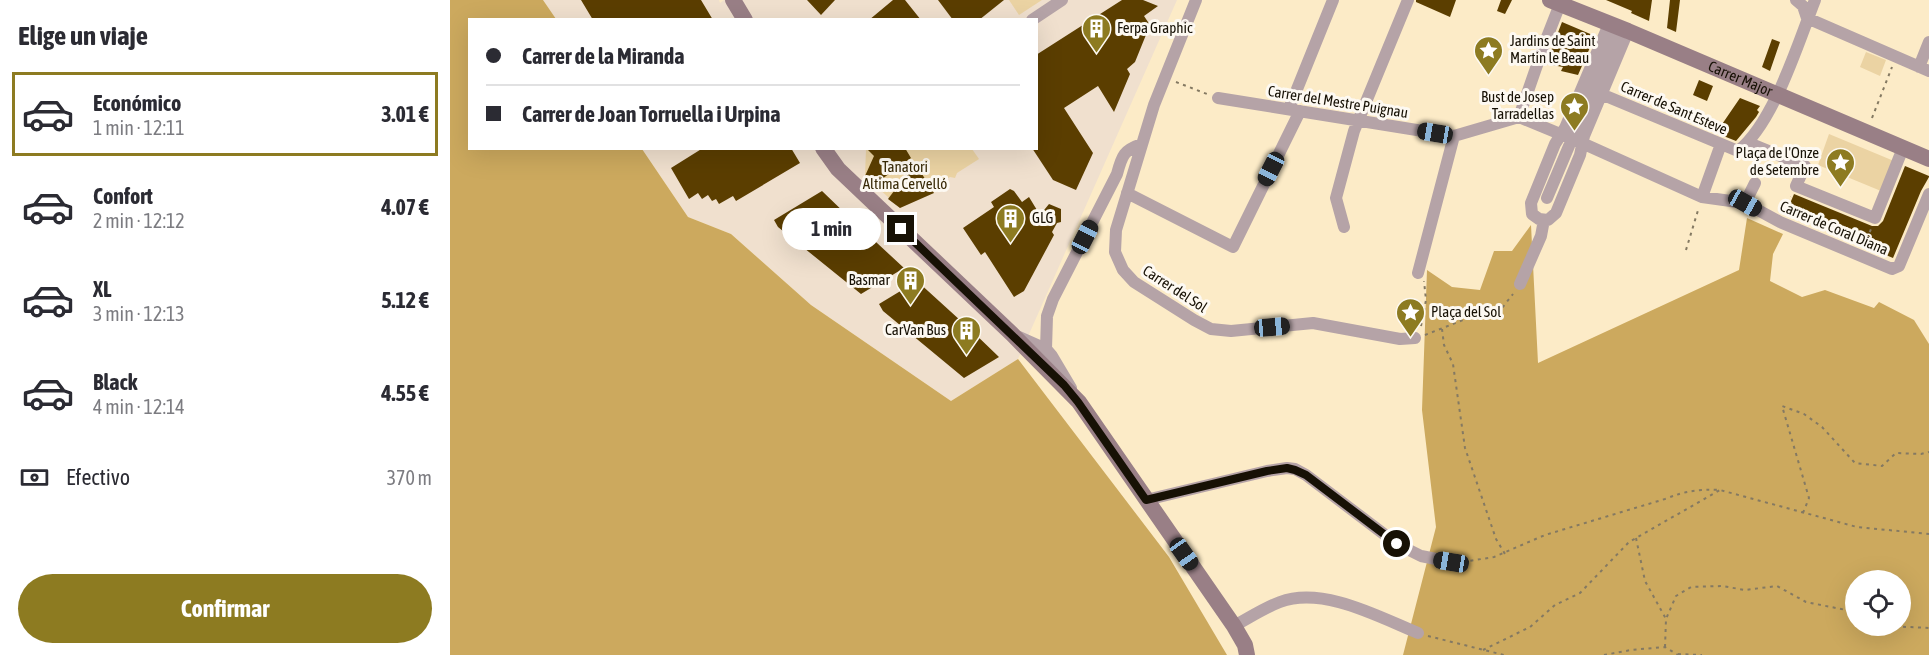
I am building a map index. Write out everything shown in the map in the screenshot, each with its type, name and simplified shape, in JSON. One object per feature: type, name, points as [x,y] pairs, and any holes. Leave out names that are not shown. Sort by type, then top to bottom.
[{"type":"street","points":[[733,0],[744,18]]},
{"type":"street","points":[[1035,18],[1062,0]]},
{"type":"street","name":"Carrer del Sol","points":[[1196,0],[1154,105],[1127,193],[1114,240],[1119,264],[1134,282],[1202,325],[1211,328],[1231,331],[1313,323],[1400,339],[1415,338]]},
{"type":"street","points":[[1127,193],[1233,247],[1295,110],[1334,0]]},
{"type":"street","points":[[1344,227],[1336,198],[1358,121],[1408,0]]},
{"type":"street","points":[[1796,0],[1803,6],[1808,18],[1924,69],[1929,42]]},
{"type":"street","points":[[1815,0],[1778,95],[1753,145],[1805,166],[1796,186],[1875,218],[1904,148]]},
{"type":"street","points":[[1418,273],[1454,136],[1519,117],[1555,2]]},
{"type":"street","name":"Carrer Major","points":[[1555,2],[1615,35],[1778,95],[1929,159]]},
{"type":"street","points":[[1571,140],[1580,155],[1556,213],[1551,219],[1539,219],[1532,214],[1531,203],[1555,144],[1571,140],[1601,94],[1615,35]]},
{"type":"street","points":[[1547,198],[1615,35]]},
{"type":"street","name":"Carrer de Sant Esteve","points":[[1601,94],[1738,151],[1753,145]]},
{"type":"street","name":"Carrer del Mestre Puignau","points":[[1218,98],[1454,136]]},
{"type":"street","name":"Carrer de Coral Diana","points":[[1519,117],[1702,197],[1745,203],[1780,222],[1892,269],[1899,266],[1929,194]]},
{"type":"street","points":[[1047,349],[1047,316],[1053,299],[1117,174],[1124,154],[1129,148],[1142,144]]},
{"type":"street","points":[[1702,197],[1721,144]]},
{"type":"street","points":[[827,150],[838,169],[1012,334],[1078,402]]},
{"type":"street","points":[[1745,203],[1755,183]]},
{"type":"street","points":[[1520,284],[1541,236],[1544,220]]},
{"type":"street","points":[[1012,334],[1047,349],[1078,402],[1234,626],[1245,645],[1247,655]]},
{"type":"street","points":[[1146,500],[1287,468],[1306,475],[1397,544],[1421,556],[1451,562]]},
{"type":"street","points":[[1234,626],[1281,601],[1292,598],[1316,598],[1349,606],[1419,633]]},
{"type":"path","points":[[1872,118],[1886,77],[1894,64]]},
{"type":"path","points":[[1165,78],[1218,98]]},
{"type":"path","points":[[1753,145],[1755,183]]},
{"type":"path","points":[[1780,222],[1796,186]]},
{"type":"path","points":[[1686,250],[1702,197]]},
{"type":"path","points":[[1860,255],[1875,218]]},
{"type":"path","points":[[1418,273],[1423,278],[1426,295],[1421,326]]},
{"type":"path","points":[[1415,338],[1473,316],[1502,308],[1520,284]]},
{"type":"path","points":[[1442,329],[1444,345],[1453,364],[1465,448],[1496,539],[1505,554]]},
{"type":"path","points":[[1803,513],[1809,498],[1782,406],[1804,414],[1822,427],[1855,463],[1882,466],[1896,453],[1929,452]]},
{"type":"path","points":[[1451,562],[1472,562],[1505,554],[1545,535],[1682,492],[1700,489],[1720,490],[1857,527],[1929,534]]},
{"type":"path","points":[[1483,650],[1530,627],[1555,605],[1580,593],[1629,542],[1720,490]]},
{"type":"path","points":[[1636,538],[1645,581],[1666,619]]},
{"type":"path","points":[[1665,648],[1666,619],[1676,596],[1691,587],[1722,586],[1745,590],[1777,586],[1806,602],[1845,610]]},
{"type":"path","points":[[1911,627],[1929,628]]},
{"type":"path","points":[[1419,633],[1504,655]]},
{"type":"path","points":[[1604,655],[1631,650],[1665,648],[1677,655],[1702,655]]},
{"type":"shaded area","points":[[450,0],[543,0],[555,18],[468,18],[468,150],[643,150],[688,217],[731,234],[811,305],[951,401],[1018,359],[1169,557],[1227,655],[450,655]]},
{"type":"shaded area","points":[[543,0],[719,0],[720,3],[724,0],[1177,0],[1018,359],[951,401],[811,305],[731,234],[688,217],[643,150],[1038,150],[1038,18],[555,18]]},
{"type":"shaded area","points":[[1747,218],[1783,234],[1773,254],[1770,281],[1802,297],[1825,290],[1874,308],[1879,302],[1914,320],[1929,344],[1929,655],[1403,655],[1436,527],[1422,410],[1427,270],[1452,287],[1480,290],[1494,251],[1512,251],[1531,225],[1538,363],[1739,270]]},
{"type":"green space","points":[[1009,0],[1042,0],[1019,15]]},
{"type":"green space","points":[[1866,52],[1886,60],[1880,76],[1860,67]]},
{"type":"green space","points":[[1829,134],[1894,161],[1881,191],[1818,165]]},
{"type":"green space","name":"Tanatori Altima Cervelló","points":[[866,150],[973,150],[979,159],[957,173],[955,178],[950,177],[934,187],[936,191],[900,208],[865,176]]},
{"type":"building","points":[[581,0],[701,0],[712,18],[592,18]]},
{"type":"building","points":[[807,0],[835,0],[821,15]]},
{"type":"building","points":[[893,0],[905,0],[919,18],[871,18]]},
{"type":"building","points":[[938,0],[1004,0],[982,18],[952,18]]},
{"type":"building","points":[[1122,0],[1143,0],[1158,6],[1144,16],[1150,25],[1135,62],[1127,69],[1130,74],[1114,112],[1098,86],[1064,108],[1093,153],[1076,190],[1053,180],[1033,150],[1038,150],[1038,54]]},
{"type":"building","points":[[1416,0],[1456,0],[1450,17]]},
{"type":"building","points":[[1501,0],[1512,0],[1505,14],[1497,11]]},
{"type":"building","points":[[1606,0],[1652,0],[1649,21],[1631,13],[1632,11]]},
{"type":"building","points":[[1670,0],[1680,0],[1676,32],[1667,28]]},
{"type":"building","points":[[1562,22],[1595,36],[1578,75],[1561,71],[1563,67],[1546,64]]},
{"type":"building","points":[[1772,39],[1780,42],[1770,71],[1762,67]]},
{"type":"building","points":[[1699,80],[1713,86],[1707,101],[1693,95]]},
{"type":"building","points":[[1740,98],[1760,106],[1756,117],[1736,141],[1716,133]]},
{"type":"building","points":[[700,150],[792,150],[800,163],[736,201],[733,196],[719,204],[716,199],[712,201],[708,195],[702,199],[698,193],[689,199],[671,168]]},
{"type":"building","points":[[868,150],[906,150],[911,158],[875,184],[865,176],[874,156]]},
{"type":"building","points":[[915,163],[934,193],[900,208],[888,199]]},
{"type":"building","points":[[1905,166],[1929,177],[1893,258],[1786,213],[1794,194],[1872,226],[1878,226],[1883,221]]},
{"type":"building","name":"GLG","points":[[1010,189],[1022,202],[1029,197],[1040,215],[1049,204],[1061,209],[1061,222],[1057,223],[1052,232],[1054,235],[1024,291],[1014,297],[985,252],[981,255],[963,228],[994,207],[991,202]]},
{"type":"building","points":[[822,191],[904,268],[861,294],[778,227],[774,220]]},
{"type":"building","points":[[917,281],[999,357],[964,378],[883,311],[879,304]]},
{"type":"place","name":"Ferpa Graphic","points":[[1096,54]]},
{"type":"place","name":"Jardins de Saint Martin le Beau","points":[[1489,76]]},
{"type":"place","name":"Bust de Josep Tarradellas","points":[[1575,132]]},
{"type":"place","name":"Plaça de l'Onze de Setembre","points":[[1840,188]]},
{"type":"place","name":"GLG","points":[[1011,244]]},
{"type":"place","name":"Basmar","points":[[911,306]]},
{"type":"place","name":"Plaça del Sol","points":[[1410,338]]},
{"type":"place","name":"CarVan Bus","points":[[967,356]]},
{"type":"route","points":[[901,229],[1064,385],[1146,500],[1287,468],[1306,475],[1397,544]]}]
